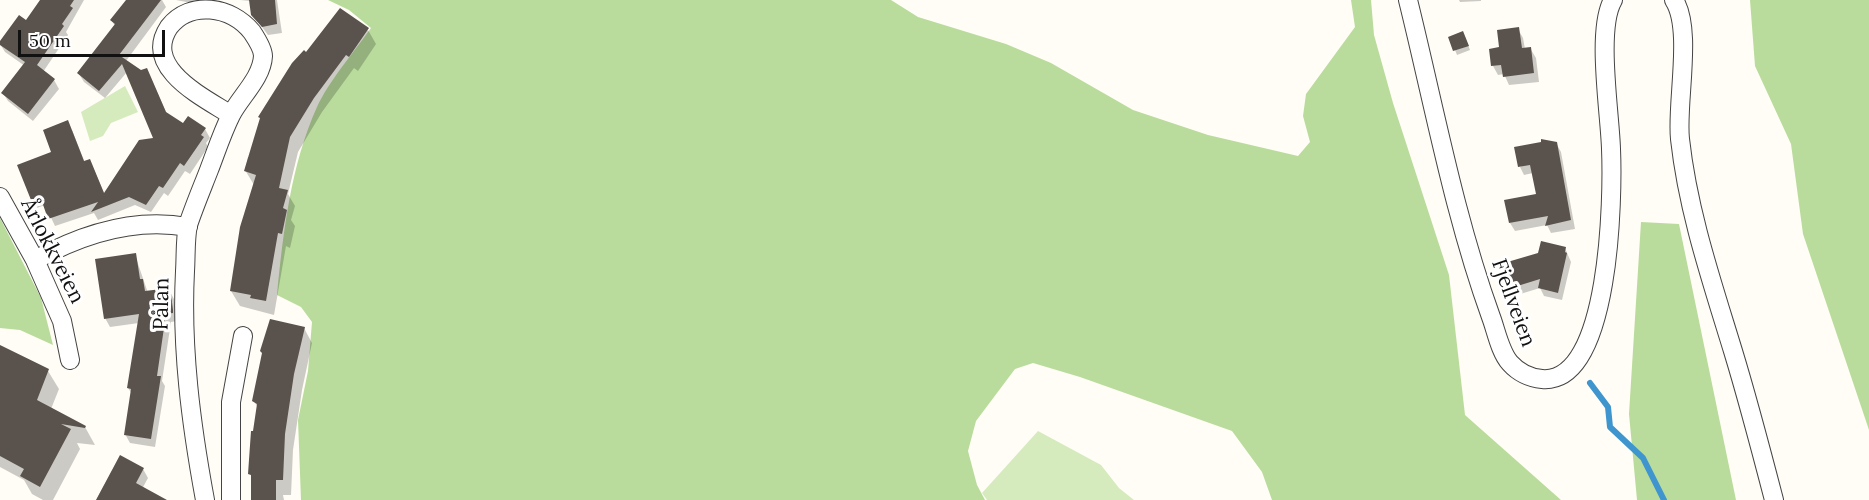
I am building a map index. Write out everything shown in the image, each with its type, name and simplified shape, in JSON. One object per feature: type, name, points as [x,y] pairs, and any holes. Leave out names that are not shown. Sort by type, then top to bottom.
[{"type":"street","name":"Fjellveien","points":[[1408,0],[1454,189],[1482,292],[1509,362],[1526,375],[1544,380],[1562,374],[1579,360],[1590,335],[1600,300],[1611,209],[1611,149],[1606,60],[1608,9],[1613,0]]},
{"type":"street","points":[[1674,0],[1679,8],[1683,51],[1680,138],[1700,243],[1746,394],[1774,500]]},
{"type":"street","name":"Pålan","points":[[205,500],[184,351],[188,227],[231,115],[259,71],[263,55],[256,38],[245,24],[222,9],[207,6],[182,12],[165,32],[162,47],[165,61],[173,74],[185,85],[231,115]]},
{"type":"street","name":"Årlokkveien","points":[[0,197],[35,260],[62,321],[70,360]]},
{"type":"street","points":[[35,260],[55,249],[107,230],[149,224],[188,227]]},
{"type":"street","points":[[231,500],[231,402],[243,336]]},
{"type":"green space","points":[[328,0],[891,0],[918,17],[1006,44],[1051,63],[1133,110],[1208,135],[1298,156],[1310,142],[1303,116],[1306,94],[1355,27],[1351,0],[1371,0],[1374,35],[1393,103],[1449,275],[1465,415],[1561,500],[1272,500],[1262,472],[1232,431],[1080,377],[1033,363],[1015,369],[976,421],[968,451],[977,485],[985,500],[301,500],[298,420],[308,371],[312,322],[301,307],[277,295],[285,223],[294,175],[317,107],[335,77],[371,28],[349,10]]},
{"type":"green space","points":[[1750,0],[1869,0],[1869,430],[1803,234],[1791,144],[1755,66]]},
{"type":"green space","points":[[125,86],[138,112],[111,123],[103,136],[90,141],[81,112]]},
{"type":"green space","points":[[0,218],[41,298],[53,345],[20,330],[0,328]]},
{"type":"green space","points":[[1641,222],[1679,224],[1736,500],[1637,500],[1629,414]]},
{"type":"green space","points":[[1038,431],[1101,465],[1119,488],[1134,500],[987,500],[982,493]]},
{"type":"building","points":[[40,0],[74,0],[70,6],[73,8],[62,24],[64,26],[37,65],[55,79],[28,114],[1,93],[25,62],[0,45],[0,41],[19,15],[26,20]]},
{"type":"building","points":[[126,0],[161,0],[119,55],[141,70],[147,68],[166,112],[183,123],[188,116],[206,128],[201,135],[204,137],[184,166],[180,163],[163,188],[159,186],[146,205],[129,197],[91,212],[98,202],[48,219],[40,196],[31,200],[17,165],[51,152],[43,130],[68,120],[84,161],[90,159],[104,193],[139,140],[153,138],[122,64],[99,91],[77,73],[115,24],[110,20]]},
{"type":"building","points":[[249,0],[275,0],[277,24],[262,27],[251,15]]},
{"type":"building","points":[[340,8],[369,28],[349,57],[346,55],[314,98],[290,137],[279,188],[288,190],[283,208],[287,210],[282,234],[278,233],[266,301],[250,298],[251,295],[230,291],[240,227],[256,175],[244,171],[260,118],[258,117],[292,63],[304,50],[306,52]]},
{"type":"building","points":[[1519,27],[1522,48],[1531,47],[1534,73],[1503,77],[1501,65],[1491,66],[1489,49],[1499,47],[1497,30]]},
{"type":"building","points":[[1463,31],[1469,46],[1453,51],[1448,37]]},
{"type":"building","points":[[1541,139],[1557,142],[1571,220],[1545,226],[1548,216],[1509,223],[1504,200],[1536,194],[1530,165],[1518,167],[1514,147],[1541,142]]},
{"type":"building","points":[[1541,241],[1566,247],[1565,252],[1567,253],[1558,293],[1538,288],[1540,279],[1511,288],[1504,263],[1538,253]]},
{"type":"building","points":[[136,253],[140,279],[143,279],[145,291],[170,288],[173,310],[173,313],[166,314],[157,376],[161,376],[151,439],[124,435],[131,389],[127,388],[139,314],[104,319],[95,259]]},
{"type":"building","points":[[270,319],[305,327],[294,374],[285,434],[283,480],[276,480],[276,500],[251,500],[251,475],[248,474],[251,431],[253,431],[257,404],[252,401],[262,353],[260,351]]},
{"type":"building","points":[[0,345],[49,369],[37,400],[86,426],[85,428],[61,424],[71,429],[40,487],[20,476],[24,469],[0,456]]},
{"type":"building","points":[[120,455],[144,468],[136,483],[167,500],[96,500]]},
{"type":"waterway","points":[[1590,383],[1608,407],[1610,427],[1643,458],[1664,500]]}]
